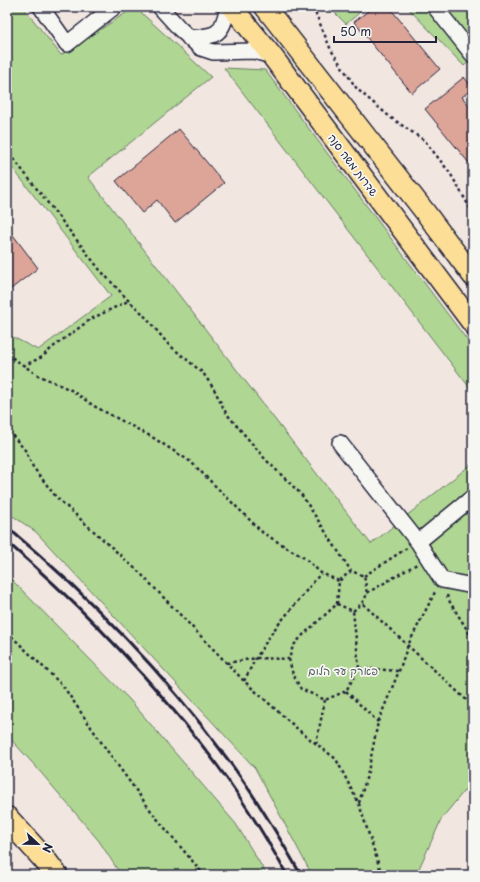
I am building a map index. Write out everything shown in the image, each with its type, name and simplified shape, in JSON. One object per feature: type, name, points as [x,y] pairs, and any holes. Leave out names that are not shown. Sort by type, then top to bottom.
[{"type":"highway","points":[[7,818],[45,860],[56,875]]},
{"type":"main road","name":"שדרות משה סנה","points":[[232,7],[272,56],[473,324]]},
{"type":"main road","points":[[265,7],[473,276]]},
{"type":"street","points":[[41,7],[67,44],[114,7]]},
{"type":"street","points":[[160,7],[180,29],[201,48],[213,52],[254,51],[272,56]]},
{"type":"street","points":[[189,38],[209,37],[218,33],[224,24],[228,7]]},
{"type":"street","points":[[436,8],[473,55]]},
{"type":"street","points":[[340,443],[418,542],[442,580],[473,586]]},
{"type":"street","points":[[418,542],[473,497]]},
{"type":"path","points":[[313,7],[332,50],[357,89],[390,117],[425,141],[450,173],[473,213]]},
{"type":"path","points":[[7,149],[100,270],[128,301],[142,313],[168,344],[202,373],[214,389],[226,413],[266,460],[301,494],[351,571],[364,576]]},
{"type":"path","points":[[23,366],[42,356],[91,319],[128,301]]},
{"type":"path","points":[[7,354],[36,374],[71,390],[94,406],[152,437],[191,462],[263,533],[306,559],[320,572],[339,581]]},
{"type":"path","points":[[7,432],[13,436],[25,450],[33,467],[56,497],[140,573],[244,681],[301,732],[336,759],[359,804],[382,875]]},
{"type":"path","points":[[364,576],[418,542]]},
{"type":"path","points":[[367,593],[428,557]]},
{"type":"path","points":[[351,571],[339,581],[337,604],[293,646],[289,659],[293,675],[301,689],[325,700],[346,691],[359,668],[353,611]]},
{"type":"path","points":[[244,681],[273,631],[320,572]]},
{"type":"path","points":[[353,611],[363,604],[367,593],[364,576]]},
{"type":"path","points":[[442,580],[448,600],[473,639]]},
{"type":"path","points":[[359,804],[368,772],[378,722],[408,645],[442,580]]},
{"type":"path","points":[[337,604],[353,611]]},
{"type":"path","points":[[363,604],[473,706]]},
{"type":"path","points":[[7,632],[63,686],[108,752],[154,814],[204,875]]},
{"type":"path","points":[[227,663],[256,658],[289,659]]},
{"type":"path","points":[[359,668],[399,671]]},
{"type":"path","points":[[346,691],[378,722]]},
{"type":"path","points":[[316,744],[325,700]]},
{"type":"green space","name":"פארק עד הלום","points":[[7,7],[23,7],[61,55],[135,7],[211,77],[88,177],[371,544],[473,463],[473,780],[442,818],[416,875],[312,875],[255,768],[36,532],[7,512],[7,334],[38,350],[111,296],[7,162]]},
{"type":"green space","points":[[329,7],[366,7],[346,24]]},
{"type":"green space","points":[[407,7],[473,7],[473,58],[464,66]]},
{"type":"green space","points":[[224,68],[265,70],[473,348],[473,392]]},
{"type":"green space","points":[[7,575],[129,699],[236,824],[267,875],[121,875],[99,841],[7,735]]},
{"type":"building","points":[[373,7],[389,7],[440,69],[412,93],[354,22]]},
{"type":"building","points":[[464,77],[473,88],[462,97],[473,110],[473,168],[425,109]]},
{"type":"building","points":[[179,129],[224,183],[175,223],[157,200],[142,213],[116,181]]},
{"type":"building","points":[[7,227],[38,268],[7,292]]},
{"type":"railway","points":[[7,527],[95,607],[177,695],[246,785],[275,830],[301,875]]},
{"type":"railway","points":[[7,542],[78,607],[122,652],[165,700],[227,778],[254,819],[287,875]]}]
